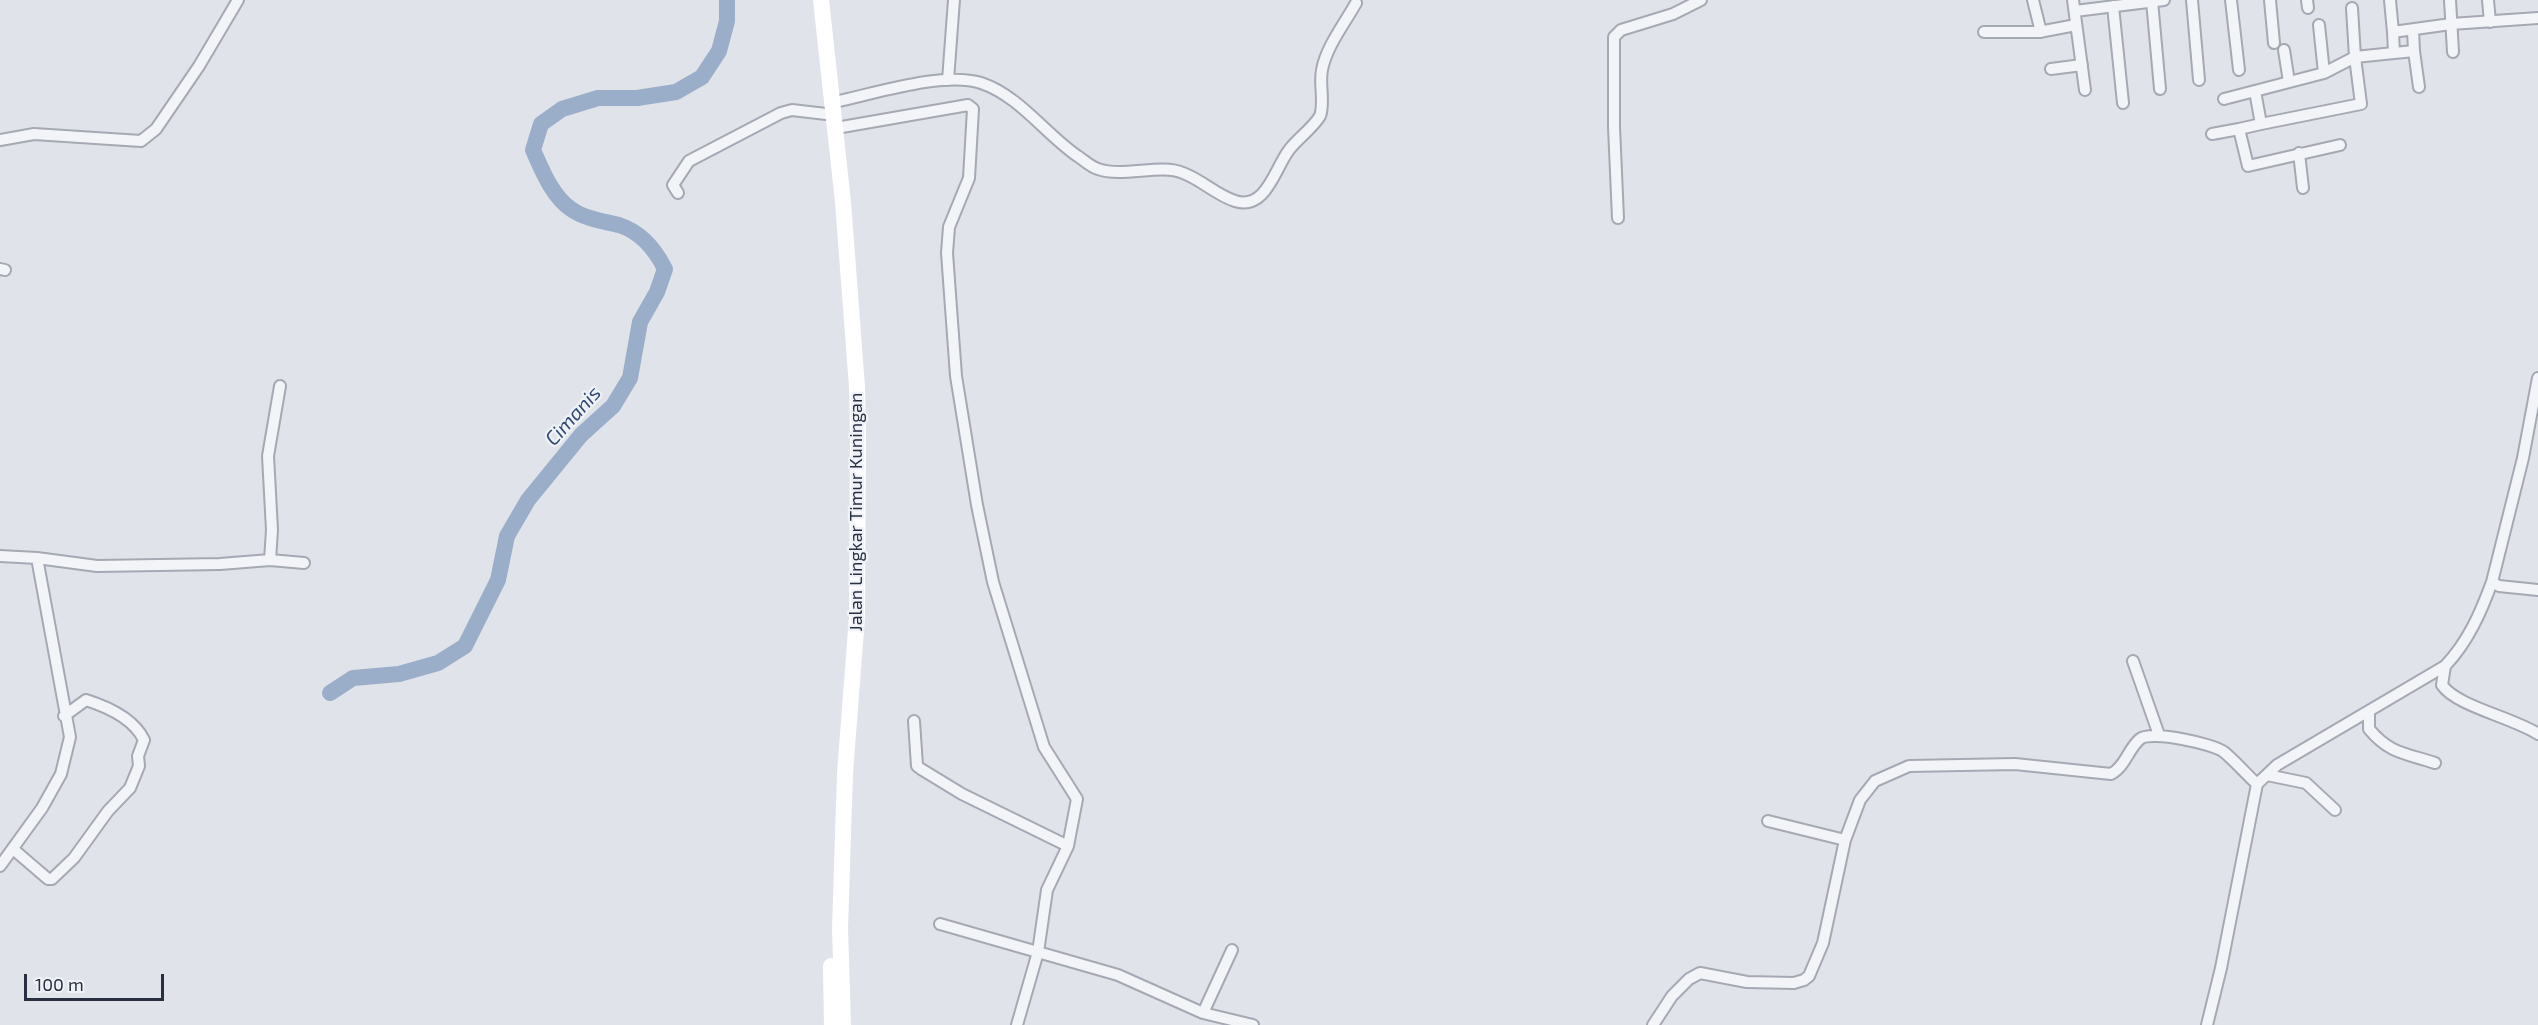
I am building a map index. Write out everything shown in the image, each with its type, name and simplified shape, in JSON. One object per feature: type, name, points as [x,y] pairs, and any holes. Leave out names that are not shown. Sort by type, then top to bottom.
[{"type":"main road","name":"Jalan Lingkar Timur Kuningan","points":[[814,0],[832,115],[850,447],[848,600],[834,816],[832,1025]]},
{"type":"main road","name":"Jalan Lingkar Timur Kuningan","points":[[821,0],[857,387],[859,498],[857,617],[845,773],[841,895],[843,1025]]},
{"type":"street","points":[[0,140],[34,134],[141,141],[156,129],[199,66],[238,0]]},
{"type":"street","points":[[948,80],[954,0]]},
{"type":"street","points":[[1618,218],[1614,127],[1614,37],[1621,30],[1673,14],[1701,0]]},
{"type":"street","points":[[2033,0],[2041,32]]},
{"type":"street","points":[[2192,0],[2199,80]]},
{"type":"street","points":[[2230,0],[2239,70]]},
{"type":"street","points":[[2270,0],[2274,43]]},
{"type":"street","points":[[2390,0],[2394,53]]},
{"type":"street","points":[[2450,0],[2453,52]]},
{"type":"street","points":[[2488,0],[2490,22]]},
{"type":"street","points":[[2085,90],[2074,5],[2113,6],[2158,1],[2160,89]]},
{"type":"street","points":[[832,115],[948,80],[981,83],[1003,94],[1058,143],[1097,169],[1113,172],[1173,171],[1184,173],[1223,196],[1245,202],[1255,201],[1266,189],[1287,153],[1320,116],[1324,60],[1356,3]]},
{"type":"street","points":[[2113,6],[2123,103]]},
{"type":"street","points":[[2212,134],[2361,104],[2352,8]]},
{"type":"street","points":[[2393,32],[2451,24],[2538,18]]},
{"type":"street","points":[[1984,32],[2041,32],[2076,25]]},
{"type":"street","points":[[2319,25],[2324,73]]},
{"type":"street","points":[[2413,30],[2419,87]]},
{"type":"street","points":[[2284,50],[2289,82]]},
{"type":"street","points":[[2224,99],[2324,73],[2355,57],[2414,51]]},
{"type":"street","points":[[2051,69],[2082,64]]},
{"type":"street","points":[[2255,91],[2262,123]]},
{"type":"street","points":[[678,194],[674,185],[689,161],[781,113],[792,110],[832,115],[968,105],[973,109],[969,178],[949,227],[947,253],[956,376],[977,505],[993,582],[1044,747],[1077,799],[1068,846],[1047,890],[1038,952],[1017,1025]]},
{"type":"street","points":[[2238,129],[2248,166],[2340,145]]},
{"type":"street","points":[[2299,153],[2302,188]]},
{"type":"street","points":[[2207,1025],[2221,968],[2258,784],[2277,765],[2369,713],[2445,666],[2459,651],[2471,631],[2492,582],[2523,458],[2538,378]]},
{"type":"street","points":[[270,560],[272,530],[268,456],[280,386]]},
{"type":"street","points":[[0,556],[37,558],[97,566],[220,564],[270,560],[304,563]]},
{"type":"street","points":[[0,866],[61,774],[69,737],[37,558]]},
{"type":"street","points":[[2492,582],[2499,586],[2538,590]]},
{"type":"street","points":[[2133,661],[2158,735]]},
{"type":"street","points":[[2445,666],[2442,685],[2452,696],[2525,726],[2538,735]]},
{"type":"street","points":[[13,849],[48,879],[52,879],[74,858],[108,811],[126,793],[137,770],[138,754],[144,740],[136,726],[108,709],[87,700],[64,716]]},
{"type":"street","points":[[2369,713],[2369,729],[2380,742],[2395,752],[2435,763]]},
{"type":"street","points":[[914,721],[917,766],[962,794],[1068,846]]},
{"type":"street","points":[[1653,1025],[1672,996],[1689,979],[1700,973],[1747,982],[1794,982],[1804,980],[1809,976],[1823,942],[1845,840],[1864,792],[1875,781],[1909,766],[2015,764],[2111,774],[2117,771],[2140,739],[2148,735],[2158,735],[2224,752],[2258,784]]},
{"type":"street","points":[[2267,775],[2306,783],[2335,810]]},
{"type":"street","points":[[1768,821],[1845,840]]},
{"type":"street","points":[[940,924],[1118,975],[1205,1017],[1253,1025]]},
{"type":"street","points":[[1205,1017],[1232,950]]},
{"type":"waterway","name":"Cimanis","points":[[330,693],[353,678],[399,674],[438,663],[465,646],[498,580],[507,536],[528,500],[581,435],[613,406],[630,378],[640,322],[657,292],[665,269],[652,248],[634,232],[619,225],[582,215],[564,204],[548,182],[533,150],[541,124],[562,109],[598,98],[637,98],[676,92],[702,77],[719,51],[727,21],[727,0]]}]
